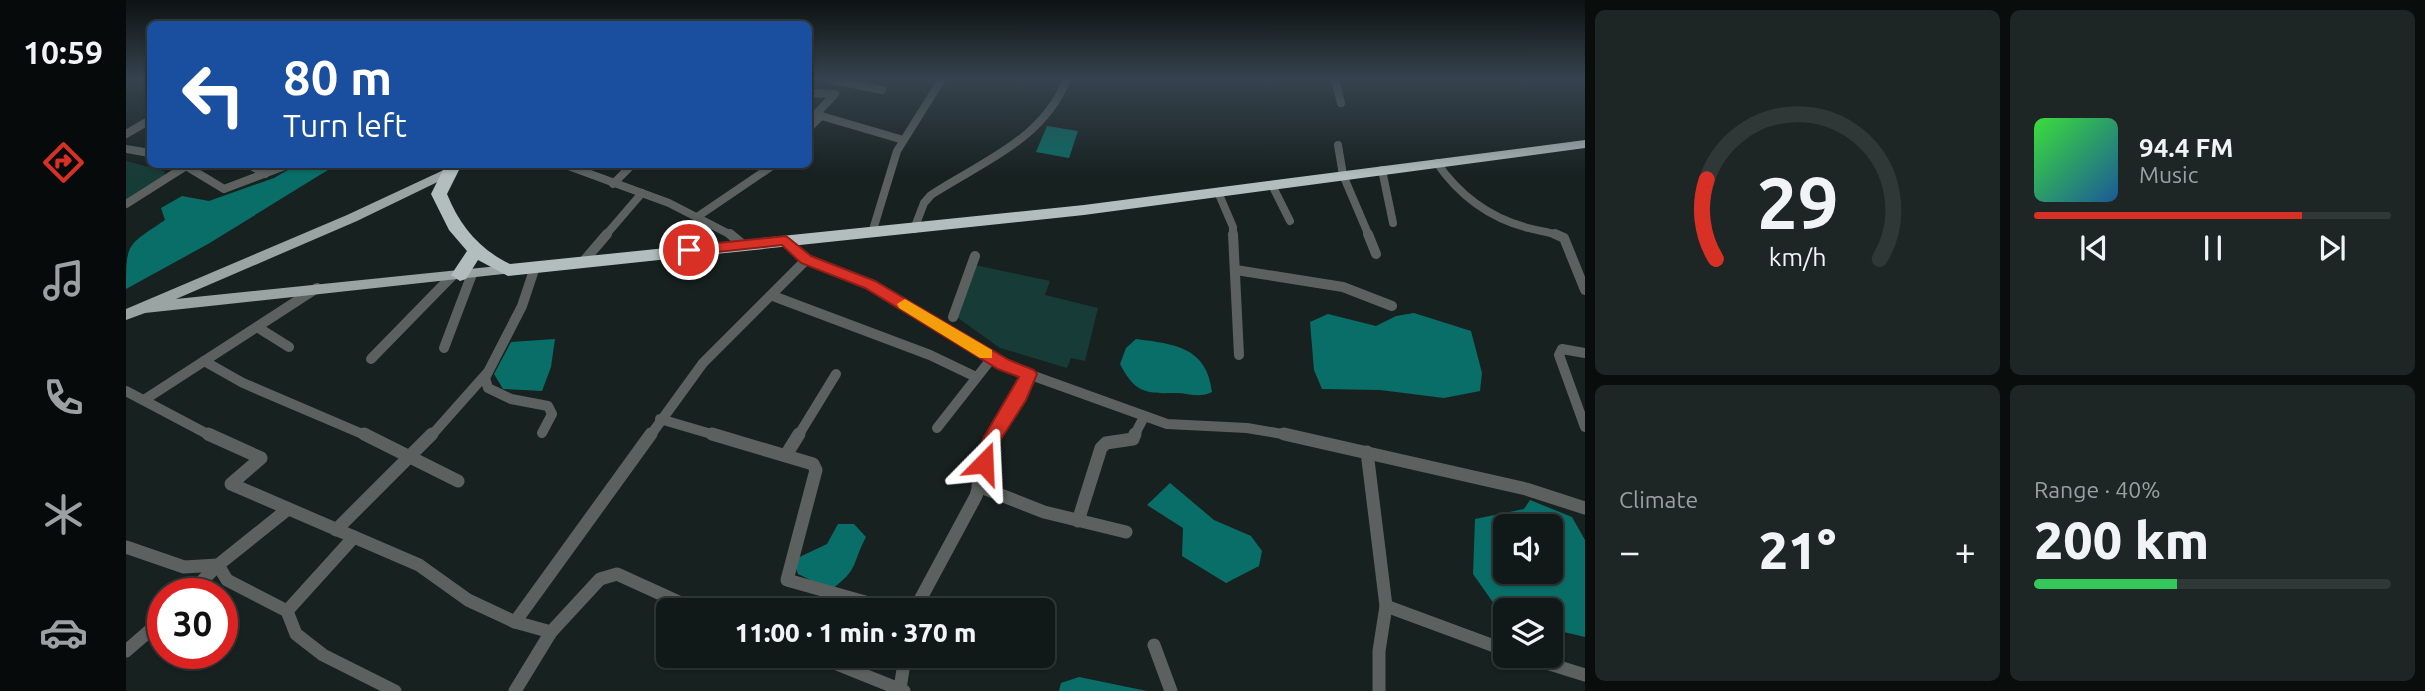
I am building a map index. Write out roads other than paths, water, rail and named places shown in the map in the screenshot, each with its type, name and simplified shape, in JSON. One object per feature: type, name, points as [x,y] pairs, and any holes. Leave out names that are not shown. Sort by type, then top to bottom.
[{"type":"highway","points":[[451,168],[439,194],[458,233],[475,251],[508,270],[742,244],[914,229],[1585,144]]},
{"type":"highway","points":[[461,275],[475,251]]},
{"type":"main road","points":[[126,315],[352,218],[451,168]]},
{"type":"main road","points":[[143,308],[508,270]]},
{"type":"street","points":[[872,233],[885,177],[900,139],[919,111]]},
{"type":"street","points":[[914,229],[924,203],[931,195],[1019,141],[1051,111]]},
{"type":"street","points":[[815,114],[900,139]]},
{"type":"street","points":[[126,134],[147,122]]},
{"type":"street","points":[[1338,145],[1343,175],[1376,254]]},
{"type":"street","points":[[126,149],[147,152]]},
{"type":"street","points":[[126,155],[138,150]]},
{"type":"street","points":[[1437,163],[1451,185],[1487,211],[1522,226],[1564,237],[1585,290]]},
{"type":"street","points":[[126,204],[181,168]]},
{"type":"street","points":[[190,168],[219,188],[232,188],[280,168]]},
{"type":"street","points":[[255,168],[265,174]]},
{"type":"street","points":[[573,168],[642,193],[697,217],[739,239],[742,244]]},
{"type":"street","points":[[613,184],[629,168]]},
{"type":"street","points":[[697,217],[769,168]]},
{"type":"street","points":[[1381,170],[1393,223]]},
{"type":"street","points":[[1272,185],[1290,221]]},
{"type":"street","points":[[1219,192],[1233,227],[1239,355]]},
{"type":"street","points":[[583,262],[642,193]]},
{"type":"street","points":[[786,241],[806,260],[870,284],[992,358],[1144,417],[1167,424],[1247,428],[1367,452],[1526,489],[1585,508]]},
{"type":"street","points":[[953,317],[975,256]]},
{"type":"street","points":[[516,622],[703,363],[774,296],[806,260]]},
{"type":"street","points":[[336,530],[411,458],[487,373],[522,306],[535,267]]},
{"type":"street","points":[[1236,270],[1343,287],[1392,306]]},
{"type":"street","points":[[444,348],[461,275]]},
{"type":"street","points":[[372,359],[461,275]]},
{"type":"street","points":[[144,400],[317,288]]},
{"type":"street","points":[[774,296],[930,355],[976,377]]},
{"type":"street","points":[[257,327],[289,347]]},
{"type":"street","points":[[1585,353],[1562,349],[1559,355],[1585,427]]},
{"type":"street","points":[[937,428],[992,358]]},
{"type":"street","points":[[204,361],[243,383],[355,430],[458,481]]},
{"type":"street","points":[[487,373],[485,383],[495,392],[551,408],[552,414],[542,433]]},
{"type":"street","points":[[786,455],[836,374]]},
{"type":"street","points":[[921,598],[966,516],[992,437],[1020,395],[1028,374]]},
{"type":"street","points":[[126,391],[230,446],[261,458],[231,484],[419,565],[468,600],[516,622],[551,632]]},
{"type":"street","points":[[1078,522],[1101,448],[1106,443],[1133,439],[1144,417]]},
{"type":"street","points":[[660,419],[813,464],[816,470],[787,580],[851,598]]},
{"type":"street","points":[[1367,452],[1386,606],[1379,651],[1379,691]]},
{"type":"street","points":[[978,486],[1078,522],[1126,532]]},
{"type":"street","points":[[205,578],[288,509]]},
{"type":"street","points":[[287,611],[354,537]]},
{"type":"street","points":[[126,547],[184,567],[218,565]]},
{"type":"street","points":[[218,565],[227,580],[287,611],[296,634],[323,656],[396,691]]},
{"type":"street","points":[[515,691],[551,632],[589,590],[609,575],[626,576],[671,598]]},
{"type":"street","points":[[1386,606],[1493,646]]},
{"type":"street","points":[[126,651],[147,633]]},
{"type":"street","points":[[1154,645],[1171,691]]},
{"type":"street","points":[[847,668],[902,690],[904,668]]},
{"type":"street","points":[[1563,668],[1585,675]]},
{"type":"water","points":[[1047,126],[1078,131],[1069,158],[1036,152]]},
{"type":"water","points":[[291,168],[331,168],[208,244],[126,289],[128,253],[136,241],[165,220],[161,208],[182,196],[209,201],[274,178]]},
{"type":"water","points":[[1414,313],[1471,331],[1482,373],[1480,391],[1444,398],[1380,390],[1322,389],[1314,370],[1310,322],[1328,314],[1376,326],[1396,316]]},
{"type":"water","points":[[555,339],[551,367],[542,391],[503,389],[494,374],[511,342]]},
{"type":"water","points":[[1136,339],[1175,346],[1196,357],[1209,377],[1212,392],[1197,395],[1154,393],[1135,385],[1120,364],[1126,348]]},
{"type":"water","points":[[1170,483],[1214,520],[1251,536],[1262,551],[1259,566],[1226,583],[1182,556],[1183,528],[1147,505]]},
{"type":"water","points":[[1530,500],[1572,517],[1585,540],[1585,637],[1563,632],[1563,598],[1493,598],[1493,602],[1473,574],[1475,519],[1493,515],[1493,584],[1563,584],[1563,514],[1500,514],[1524,509]]},
{"type":"water","points":[[838,524],[854,524],[866,537],[851,571],[831,590],[798,574],[793,560],[827,544]]},
{"type":"water","points":[[1079,677],[1147,691],[1059,691],[1061,683]]}]
